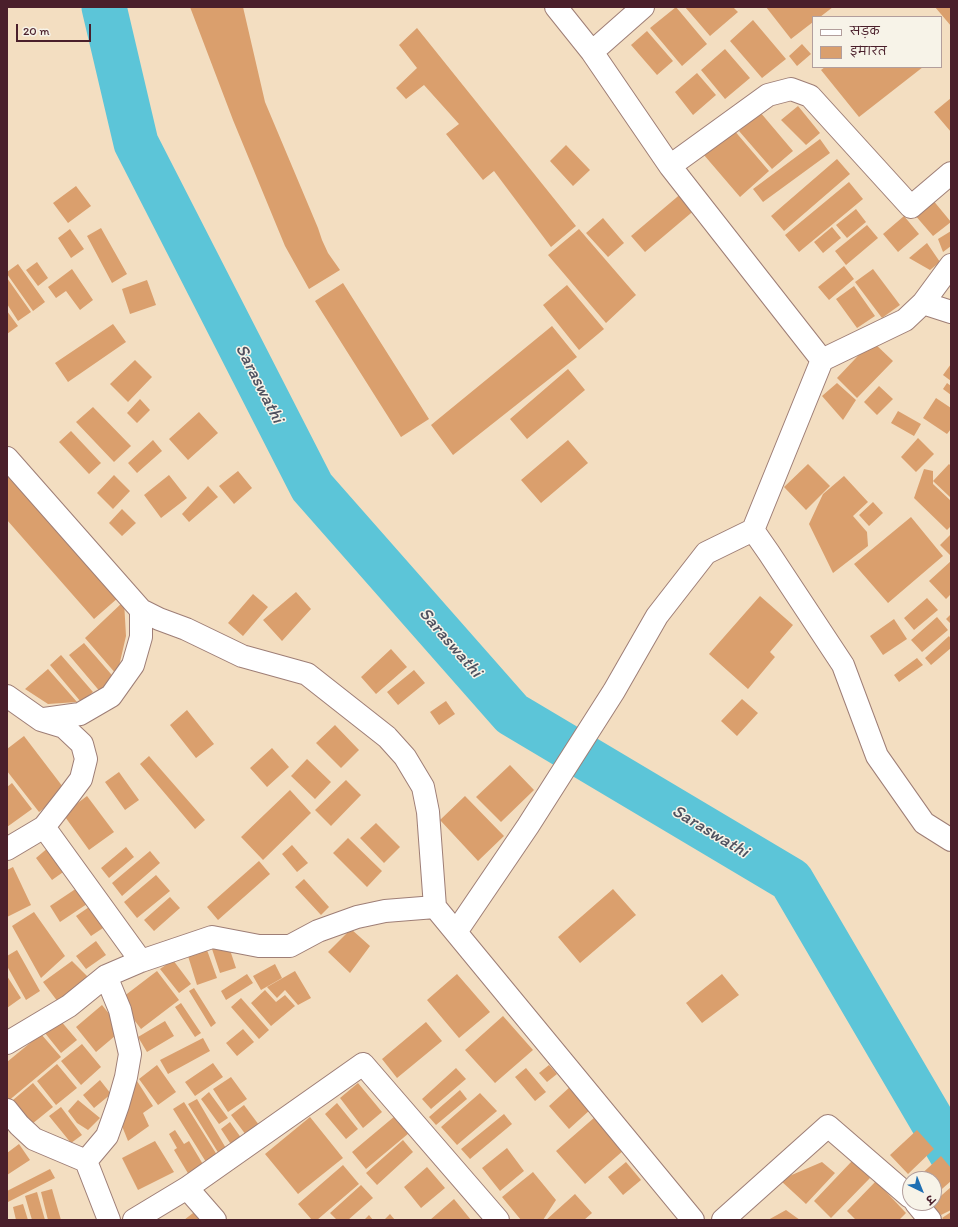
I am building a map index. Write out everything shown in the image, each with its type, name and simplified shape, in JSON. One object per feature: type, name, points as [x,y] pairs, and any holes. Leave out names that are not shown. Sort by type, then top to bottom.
[{"type":"street","points":[[556,7],[592,52],[670,166],[822,360]]},
{"type":"street","points":[[592,52],[643,7]]},
{"type":"street","points":[[670,166],[768,95],[791,89],[810,96],[911,207],[951,173]]},
{"type":"street","points":[[456,932],[528,826],[614,691],[657,616],[706,553],[753,530],[822,360],[905,320],[923,303],[951,265]]},
{"type":"street","points":[[923,303],[951,312]]},
{"type":"street","points":[[7,458],[141,610],[186,629],[242,656],[307,674],[387,737],[405,757],[423,787],[428,812],[435,907],[693,1220]]},
{"type":"street","points":[[753,530],[843,665],[877,756],[924,823],[951,840]]},
{"type":"street","points":[[41,720],[80,714],[111,696],[133,665],[141,637],[141,610]]},
{"type":"street","points":[[7,696],[41,720],[64,727],[82,744],[86,759],[81,779],[44,827],[7,849]]},
{"type":"street","points":[[44,827],[142,961]]},
{"type":"street","points":[[7,1044],[68,1006],[106,976],[142,961],[212,937],[259,946],[290,946],[318,931],[357,917],[385,911],[435,907]]},
{"type":"street","points":[[86,1161],[107,1136],[126,1077],[130,1054],[120,1010],[106,976]]},
{"type":"street","points":[[134,1220],[187,1188],[363,1064],[498,1220]]},
{"type":"street","points":[[7,1110],[34,1140],[86,1161],[109,1220]]},
{"type":"street","points":[[723,1220],[828,1126],[902,1190]]},
{"type":"street","points":[[187,1188],[215,1220]]},
{"type":"street","points":[[923,1211],[930,1220]]},
{"type":"building","points":[[190,7],[243,7],[265,102],[322,240],[328,253],[340,270],[309,289],[285,246],[233,120]]},
{"type":"building","points":[[676,7],[707,44],[682,66],[650,28]]},
{"type":"building","points":[[685,7],[733,7],[738,12],[710,36]]},
{"type":"building","points":[[766,7],[833,7],[821,16],[812,16],[812,23],[791,39]]},
{"type":"building","points":[[935,7],[951,7],[951,26]]},
{"type":"building","points":[[753,20],[786,59],[762,78],[730,41]]},
{"type":"building","points":[[417,28],[576,226],[551,247],[494,171],[483,180],[446,134],[459,124],[424,85],[406,99],[396,88],[417,68],[399,45]]},
{"type":"building","points":[[647,31],[673,61],[657,75],[631,45]]},
{"type":"building","points":[[802,44],[811,54],[797,66],[789,56]]},
{"type":"building","points":[[725,49],[750,78],[725,99],[701,70]]},
{"type":"building","points":[[824,68],[922,68],[859,117],[821,70]]},
{"type":"building","points":[[697,73],[716,95],[693,115],[675,92]]},
{"type":"building","points":[[951,98],[951,132],[934,112]]},
{"type":"building","points":[[798,106],[820,133],[806,145],[781,120]]},
{"type":"building","points":[[760,112],[793,151],[772,169],[739,131]]},
{"type":"building","points":[[733,129],[769,171],[740,197],[704,155]]},
{"type":"building","points":[[820,139],[830,153],[763,202],[753,189]]},
{"type":"building","points":[[566,145],[590,170],[573,186],[550,161]]},
{"type":"building","points":[[837,159],[850,174],[784,231],[771,216]]},
{"type":"building","points":[[849,182],[863,199],[799,252],[785,235]]},
{"type":"building","points":[[76,186],[91,206],[68,223],[53,203]]},
{"type":"building","points":[[683,192],[697,208],[645,252],[631,236]]},
{"type":"building","points":[[932,199],[951,222],[933,236],[914,214]]},
{"type":"building","points":[[856,209],[866,222],[847,238],[836,225]]},
{"type":"building","points":[[904,216],[919,234],[898,252],[883,234]]},
{"type":"building","points":[[603,218],[624,243],[608,257],[586,233]]},
{"type":"building","points":[[867,225],[878,238],[846,265],[835,251]]},
{"type":"building","points":[[832,227],[841,238],[823,253],[814,242]]},
{"type":"building","points":[[101,228],[127,274],[112,283],[87,236]]},
{"type":"building","points":[[70,229],[84,249],[71,258],[58,238]]},
{"type":"building","points":[[579,229],[636,295],[606,323],[548,255]]},
{"type":"building","points":[[951,231],[951,246],[943,252],[938,239]]},
{"type":"building","points":[[927,243],[940,262],[930,270],[909,258]]},
{"type":"building","points":[[37,262],[48,278],[38,286],[26,270]]},
{"type":"building","points":[[18,264],[45,302],[33,311],[7,274],[7,272]]},
{"type":"building","points":[[844,266],[854,279],[829,300],[818,287]]},
{"type":"building","points":[[72,269],[93,300],[80,310],[66,291],[56,298],[48,287]]},
{"type":"building","points":[[873,269],[900,305],[882,318],[855,282]]},
{"type":"building","points":[[7,278],[31,312],[18,321],[7,304]]},
{"type":"building","points":[[147,280],[156,305],[130,314],[122,289]]},
{"type":"building","points":[[343,283],[429,419],[401,437],[315,301]]},
{"type":"building","points":[[567,285],[604,329],[579,350],[543,305]]},
{"type":"building","points":[[854,286],[875,316],[857,328],[836,299]]},
{"type":"building","points":[[7,311],[18,326],[7,334]]},
{"type":"building","points":[[113,324],[126,342],[68,382],[55,363]]},
{"type":"building","points":[[552,326],[577,357],[453,455],[431,425]]},
{"type":"building","points":[[872,341],[893,361],[857,398],[837,378]]},
{"type":"building","points":[[135,360],[152,377],[128,402],[110,384]]},
{"type":"building","points":[[951,364],[951,381],[943,375]]},
{"type":"building","points":[[568,369],[585,390],[527,439],[510,419]]},
{"type":"building","points":[[837,383],[856,400],[843,420],[822,396]]},
{"type":"building","points":[[947,383],[951,386],[951,395],[943,389]]},
{"type":"building","points":[[879,386],[893,399],[877,415],[864,402]]},
{"type":"building","points":[[936,398],[951,408],[951,429],[947,434],[923,418]]},
{"type":"building","points":[[140,399],[150,410],[137,423],[127,413]]},
{"type":"building","points":[[93,407],[131,446],[114,462],[76,422]]},
{"type":"building","points":[[898,411],[921,424],[914,436],[891,423]]},
{"type":"building","points":[[199,412],[218,433],[188,460],[169,439]]},
{"type":"building","points":[[71,431],[101,463],[89,474],[59,442]]},
{"type":"building","points":[[918,438],[934,454],[916,472],[901,457]]},
{"type":"building","points":[[153,440],[162,451],[137,473],[128,463]]},
{"type":"building","points":[[568,440],[588,463],[541,503],[521,480]]},
{"type":"building","points":[[808,464],[830,486],[806,510],[784,487]]},
{"type":"building","points":[[949,464],[951,466],[951,498],[933,481]]},
{"type":"building","points":[[924,469],[933,471],[933,484],[951,501],[951,526],[947,530],[914,498]]},
{"type":"building","points":[[7,470],[119,597],[94,619],[7,520]]},
{"type":"building","points":[[238,471],[252,488],[234,504],[219,486]]},
{"type":"building","points":[[114,475],[130,491],[113,509],[97,493]]},
{"type":"building","points":[[169,475],[187,498],[161,518],[144,495]]},
{"type":"building","points":[[844,476],[868,502],[853,516],[867,532],[868,546],[833,573],[809,524],[823,494]]},
{"type":"building","points":[[208,486],[218,497],[189,522],[182,514]]},
{"type":"building","points":[[873,502],[883,513],[869,526],[859,515]]},
{"type":"building","points":[[122,509],[136,523],[122,536],[109,523]]},
{"type":"building","points":[[911,517],[943,556],[888,603],[854,564]]},
{"type":"building","points":[[951,534],[951,556],[940,545]]},
{"type":"building","points":[[951,561],[951,594],[946,599],[929,581]]},
{"type":"building","points":[[296,592],[311,609],[282,641],[263,620]]},
{"type":"building","points":[[253,594],[268,607],[243,636],[228,623]]},
{"type":"building","points":[[760,596],[793,625],[770,652],[775,657],[748,689],[709,654]]},
{"type":"building","points":[[927,598],[938,610],[914,630],[904,618]]},
{"type":"building","points":[[124,601],[126,636],[117,675],[85,638]]},
{"type":"building","points":[[951,614],[951,624],[946,619]]},
{"type":"building","points":[[937,617],[948,630],[922,652],[911,640]]},
{"type":"building","points":[[894,619],[907,639],[883,655],[870,636]]},
{"type":"building","points":[[949,636],[951,639],[951,648],[931,665],[925,658]]},
{"type":"building","points":[[84,643],[117,681],[102,694],[69,655]]},
{"type":"building","points":[[391,649],[407,667],[376,694],[361,677]]},
{"type":"building","points":[[61,655],[93,692],[81,702],[50,665]]},
{"type":"building","points":[[917,658],[923,665],[899,682],[894,675]]},
{"type":"building","points":[[48,669],[77,702],[48,704],[25,689]]},
{"type":"building","points":[[414,670],[425,683],[398,705],[387,692]]},
{"type":"building","points":[[742,699],[758,713],[737,736],[721,721]]},
{"type":"building","points":[[446,701],[455,714],[439,725],[430,712]]},
{"type":"building","points":[[187,710],[214,744],[196,758],[170,725]]},
{"type":"building","points":[[335,725],[359,750],[341,768],[316,743]]},
{"type":"building","points":[[24,736],[66,791],[39,812],[7,771],[7,749]]},
{"type":"building","points":[[272,748],[289,767],[267,787],[250,768]]},
{"type":"building","points":[[149,756],[205,820],[195,829],[140,764]]},
{"type":"building","points":[[307,759],[331,782],[315,799],[291,776]]},
{"type":"building","points":[[510,765],[534,790],[501,822],[476,797]]},
{"type":"building","points":[[119,772],[139,800],[125,810],[105,782]]},
{"type":"building","points":[[346,780],[361,795],[331,826],[315,810]]},
{"type":"building","points":[[12,783],[32,809],[7,827],[7,787]]},
{"type":"building","points":[[290,790],[311,813],[263,860],[241,837]]},
{"type":"building","points":[[87,796],[114,832],[89,850],[63,814]]},
{"type":"building","points":[[465,796],[504,836],[478,861],[440,820]]},
{"type":"building","points":[[376,823],[400,847],[384,863],[360,838]]},
{"type":"building","points":[[348,838],[382,871],[367,887],[333,853]]},
{"type":"building","points":[[292,845],[308,863],[297,872],[282,854]]},
{"type":"building","points":[[49,847],[66,870],[52,880],[36,858]]},
{"type":"building","points":[[126,847],[134,857],[109,878],[101,868]]},
{"type":"building","points":[[150,851],[160,863],[122,896],[112,883]]},
{"type":"building","points":[[259,861],[270,874],[218,920],[207,907]]},
{"type":"building","points":[[13,867],[31,905],[7,917],[7,870]]},
{"type":"building","points":[[156,875],[170,891],[137,918],[124,902]]},
{"type":"building","points":[[304,879],[329,907],[321,915],[295,887]]},
{"type":"building","points":[[77,888],[87,904],[60,922],[50,906]]},
{"type":"building","points":[[613,889],[636,915],[580,963],[558,937]]},
{"type":"building","points":[[170,897],[180,908],[154,931],[144,920]]},
{"type":"building","points":[[92,905],[106,926],[91,936],[76,916]]},
{"type":"building","points":[[34,912],[65,956],[41,978],[12,926]]},
{"type":"building","points":[[351,929],[370,946],[350,973],[328,952]]},
{"type":"building","points":[[96,941],[106,955],[86,969],[76,956]]},
{"type":"building","points":[[228,944],[236,968],[220,973],[212,949]]},
{"type":"building","points":[[17,950],[40,991],[26,1000],[7,966],[7,956]]},
{"type":"building","points":[[207,950],[217,978],[197,985],[188,956]]},
{"type":"building","points":[[173,960],[191,984],[179,993],[160,969]]},
{"type":"building","points":[[72,961],[92,981],[58,1002],[43,982]]},
{"type":"building","points":[[275,964],[282,978],[261,990],[253,976]]},
{"type":"building","points":[[157,971],[179,1000],[141,1029],[119,1000]]},
{"type":"building","points":[[295,971],[311,998],[298,1005],[285,990],[277,998],[267,987]]},
{"type":"building","points":[[247,974],[253,983],[226,1000],[221,991]]},
{"type":"building","points":[[457,974],[490,1012],[459,1038],[427,1000]]},
{"type":"building","points":[[722,974],[739,995],[702,1023],[686,1003]]},
{"type":"building","points":[[7,976],[21,998],[7,1008]]},
{"type":"building","points":[[194,988],[216,1023],[211,1027],[189,991]]},
{"type":"building","points":[[265,990],[276,1002],[285,995],[295,1006],[271,1026],[251,1003]]},
{"type":"building","points":[[241,998],[269,1030],[259,1039],[231,1007]]},
{"type":"building","points":[[181,1003],[201,1033],[195,1037],[175,1007]]},
{"type":"building","points":[[102,1005],[122,1030],[96,1052],[76,1027]]},
{"type":"building","points":[[503,1016],[533,1050],[495,1083],[465,1050]]},
{"type":"building","points":[[60,1020],[77,1040],[61,1053],[45,1033]]},
{"type":"building","points":[[165,1021],[174,1036],[147,1052],[138,1037]]},
{"type":"building","points":[[426,1022],[442,1041],[397,1078],[382,1059]]},
{"type":"building","points":[[243,1029],[254,1042],[237,1056],[226,1043]]},
{"type":"building","points":[[41,1034],[61,1057],[7,1102],[7,1062]]},
{"type":"building","points":[[203,1038],[210,1051],[168,1074],[160,1060]]},
{"type":"building","points":[[82,1044],[101,1067],[81,1085],[61,1061]]},
{"type":"building","points":[[213,1063],[223,1077],[195,1096],[185,1082]]},
{"type":"building","points":[[57,1064],[77,1088],[56,1105],[37,1081]]},
{"type":"building","points":[[157,1065],[176,1092],[158,1105],[139,1079]]},
{"type":"building","points":[[549,1065],[557,1074],[547,1082],[539,1073]]},
{"type":"building","points":[[456,1068],[466,1079],[431,1109],[422,1099]]},
{"type":"building","points":[[526,1068],[546,1092],[535,1101],[515,1077]]},
{"type":"building","points":[[231,1077],[247,1099],[228,1112],[213,1089]]},
{"type":"building","points":[[100,1080],[111,1094],[94,1108],[83,1095]]},
{"type":"building","points":[[137,1081],[153,1106],[143,1113],[149,1126],[128,1141],[122,1126],[128,1095]]},
{"type":"building","points":[[33,1083],[53,1107],[32,1124],[13,1100]]},
{"type":"building","points":[[358,1083],[382,1112],[363,1128],[340,1098]]},
{"type":"building","points":[[571,1086],[591,1109],[569,1129],[549,1106]]},
{"type":"building","points":[[460,1090],[467,1099],[436,1125],[429,1117]]},
{"type":"building","points":[[209,1092],[228,1118],[219,1124],[201,1099]]},
{"type":"building","points":[[480,1093],[497,1111],[457,1145],[441,1127]]},
{"type":"building","points":[[197,1099],[227,1150],[219,1154],[188,1104]]},
{"type":"building","points":[[78,1100],[100,1118],[88,1130],[77,1123],[68,1111]]},
{"type":"building","points":[[184,1102],[217,1155],[206,1162],[173,1109]]},
{"type":"building","points":[[337,1103],[358,1129],[346,1139],[325,1114]]},
{"type":"building","points":[[244,1105],[262,1129],[249,1139],[231,1115]]},
{"type":"building","points":[[61,1107],[82,1135],[71,1143],[49,1116]]},
{"type":"building","points":[[504,1114],[512,1124],[470,1159],[461,1149]]},
{"type":"building","points":[[395,1116],[409,1133],[366,1169],[352,1152]]},
{"type":"building","points":[[310,1117],[343,1158],[298,1194],[265,1154]]},
{"type":"building","points":[[595,1117],[624,1150],[585,1184],[556,1151]]},
{"type":"building","points":[[230,1122],[244,1142],[234,1149],[221,1129]]},
{"type":"building","points":[[175,1130],[184,1144],[189,1141],[204,1166],[189,1175],[174,1150],[177,1148],[169,1134]]},
{"type":"building","points":[[917,1130],[934,1149],[911,1171],[905,1171],[890,1155]]},
{"type":"building","points":[[403,1140],[413,1152],[377,1185],[366,1173]]},
{"type":"building","points":[[155,1141],[174,1172],[138,1190],[122,1158]]},
{"type":"building","points":[[19,1144],[30,1160],[7,1175],[7,1153]]},
{"type":"building","points":[[507,1148],[524,1171],[500,1191],[482,1168]]},
{"type":"building","points":[[941,1156],[951,1168],[951,1181],[942,1189],[942,1171],[925,1171]]},
{"type":"building","points":[[852,1161],[870,1178],[831,1218],[814,1201]]},
{"type":"building","points":[[626,1162],[641,1180],[623,1195],[608,1177]]},
{"type":"building","points":[[822,1162],[835,1173],[806,1204],[780,1180]]},
{"type":"building","points":[[343,1165],[359,1184],[317,1220],[312,1220],[298,1204]]},
{"type":"building","points":[[427,1167],[445,1188],[421,1208],[404,1187]]},
{"type":"building","points":[[50,1169],[55,1178],[8,1202],[7,1191]]},
{"type":"building","points":[[533,1172],[556,1200],[543,1220],[521,1220],[502,1197]]},
{"type":"building","points":[[876,1181],[902,1209],[902,1211],[906,1213],[899,1220],[856,1220],[847,1211]]},
{"type":"building","points":[[361,1185],[373,1198],[348,1220],[337,1220],[330,1213]]},
{"type":"building","points":[[951,1187],[951,1210],[941,1215],[937,1211],[942,1211],[942,1195]]},
{"type":"building","points":[[52,1189],[61,1220],[48,1220],[41,1192]]},
{"type":"building","points":[[37,1192],[45,1220],[32,1220],[25,1196]]},
{"type":"building","points":[[575,1194],[592,1213],[584,1220],[546,1220]]},
{"type":"building","points":[[454,1199],[471,1220],[430,1220]]},
{"type":"building","points":[[23,1204],[28,1220],[16,1220],[13,1207]]},
{"type":"building","points":[[197,1210],[206,1220],[184,1220]]},
{"type":"building","points":[[786,1210],[800,1220],[768,1220]]},
{"type":"building","points":[[951,1212],[951,1220],[944,1220],[942,1218]]},
{"type":"building","points":[[390,1214],[395,1220],[384,1220]]},
{"type":"building","points":[[369,1215],[373,1220],[364,1220]]},
{"type":"waterway","name":"Saraswathi","points":[[104,7],[136,143],[312,487],[512,714],[791,880],[951,1153]]}]
